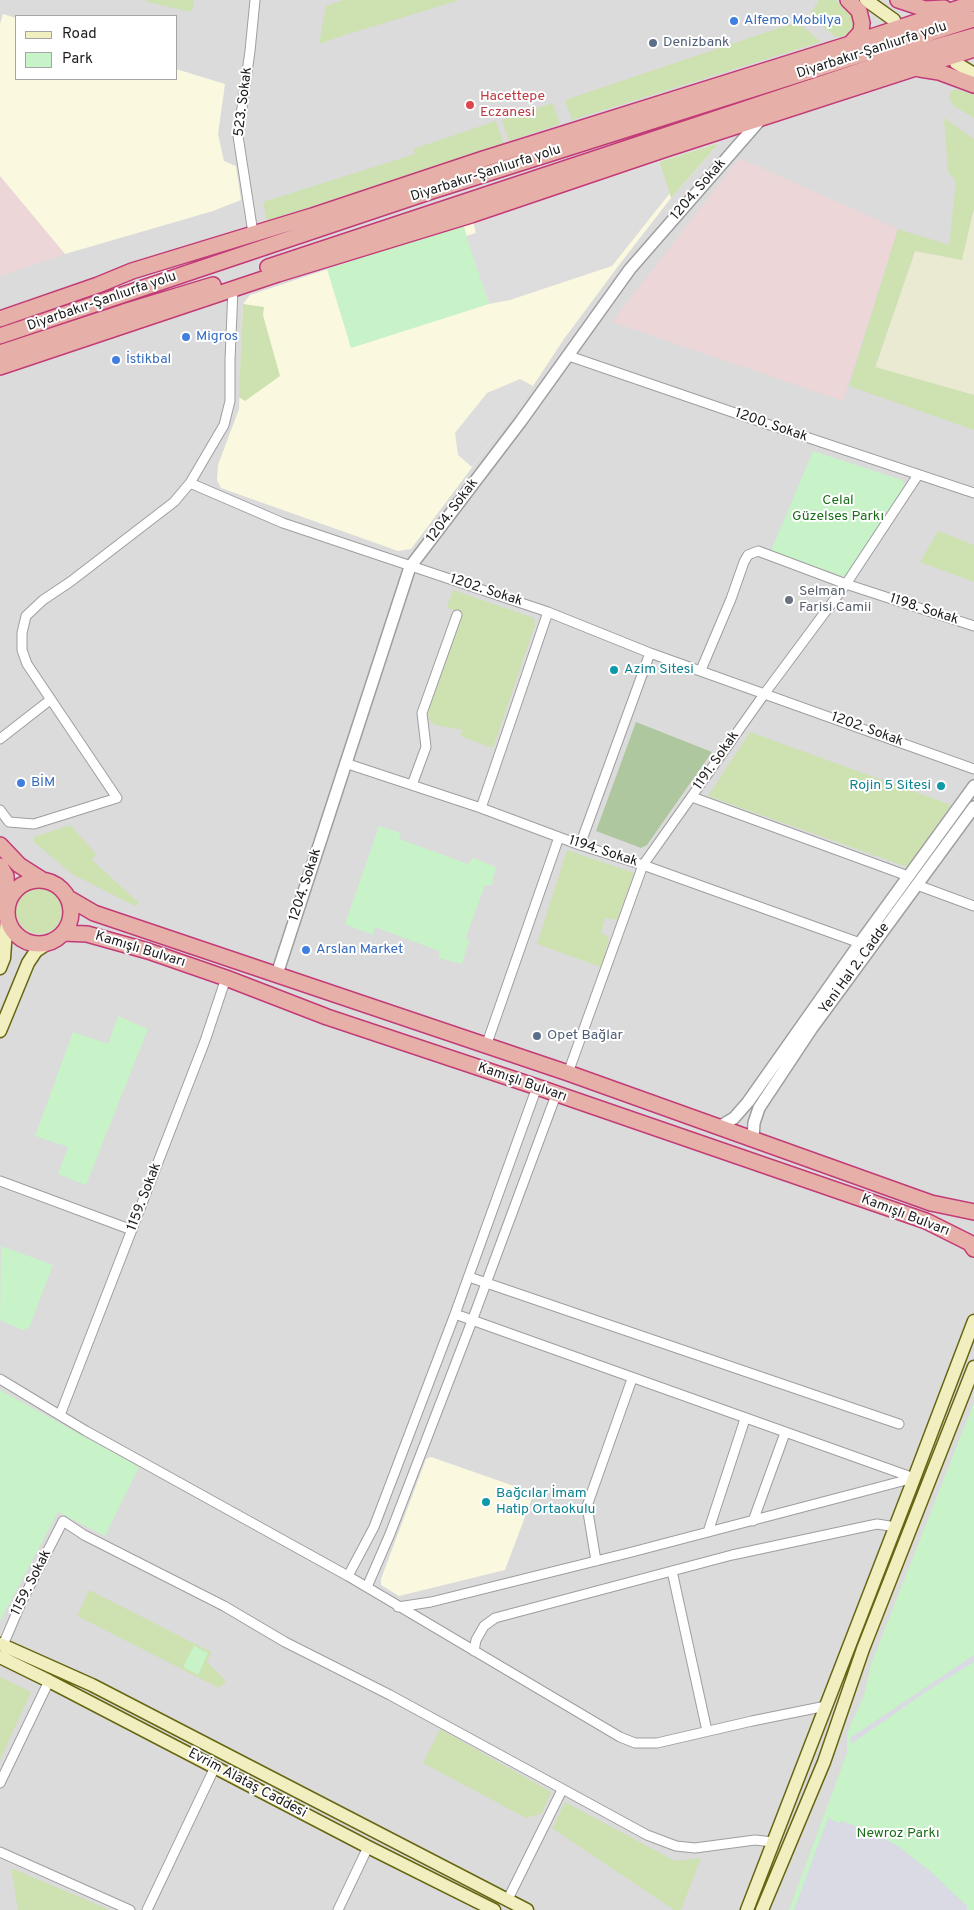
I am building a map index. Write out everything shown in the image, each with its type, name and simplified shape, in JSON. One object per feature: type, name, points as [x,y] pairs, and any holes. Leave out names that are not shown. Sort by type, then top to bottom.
[{"type":"highway","points":[[848,0],[858,11],[862,23],[861,32],[850,44]]},
{"type":"highway","points":[[898,0],[925,9],[974,8]]},
{"type":"highway","points":[[0,319],[98,285],[132,271],[312,216],[546,139],[850,44],[974,8]]},
{"type":"highway","name":"Diyarbakır-Şanlıurfa yolu","points":[[0,336],[974,8]]},
{"type":"highway","name":"Diyarbakır-Şanlıurfa yolu","points":[[0,353],[124,312],[232,285],[468,202],[898,58],[974,36]]},
{"type":"highway","points":[[0,367],[132,322],[232,285],[471,214],[916,69],[968,60]]},
{"type":"highway","points":[[916,69],[930,70],[974,85]]},
{"type":"highway","points":[[432,191],[546,139]]},
{"type":"highway","points":[[468,202],[548,188]]},
{"type":"highway","points":[[98,285],[254,250]]},
{"type":"highway","points":[[0,844],[19,865],[41,879],[58,885],[70,899],[72,917],[64,933],[48,943],[37,944],[22,938],[10,927],[7,911],[6,876],[0,866]]},
{"type":"highway","points":[[7,911],[10,896],[23,883],[41,879]]},
{"type":"highway","name":"Kamışlı Bulvarı","points":[[70,899],[94,914],[568,1073],[931,1203],[974,1212]]},
{"type":"highway","name":"Kamışlı Bulvarı","points":[[64,933],[87,934],[148,951],[226,978],[327,1017],[926,1221],[970,1243],[974,1249]]},
{"type":"main road","points":[[866,0],[899,19],[879,0]]},
{"type":"main road","points":[[968,60],[974,74]]},
{"type":"main road","points":[[0,968],[4,958],[7,911]]},
{"type":"main road","points":[[0,1031],[28,963],[36,951],[48,943]]},
{"type":"main road","points":[[747,1910],[974,1321]]},
{"type":"main road","points":[[762,1910],[824,1762],[863,1649],[974,1367]]},
{"type":"main road","points":[[1,1649],[92,1685],[363,1827],[527,1910]]},
{"type":"main road","name":"Evrim Alataş Caddesi","points":[[1,1649],[49,1681],[368,1847],[494,1910]]},
{"type":"street","name":"523. Sokak","points":[[253,234],[238,136],[255,0]]},
{"type":"street","name":"1204. Sokak","points":[[277,974],[410,567],[452,514],[569,356],[630,269],[761,119]]},
{"type":"street","points":[[0,810],[10,822],[34,824],[117,798],[50,700],[28,664],[22,650],[22,633],[26,616],[43,600],[70,582],[174,502],[190,483],[224,425],[230,401],[232,285]]},
{"type":"street","name":"1200. Sokak","points":[[569,356],[974,494]]},
{"type":"street","name":"1191. Sokak","points":[[568,1073],[643,865],[765,693],[846,584],[918,476]]},
{"type":"street","name":"1202. Sokak","points":[[190,483],[283,524],[548,612],[650,653],[974,769]]},
{"type":"street","name":"1198. Sokak","points":[[701,670],[748,555],[758,552],[846,584],[974,626]]},
{"type":"street","points":[[480,808],[548,612]]},
{"type":"street","points":[[412,785],[426,747],[422,713],[457,615]]},
{"type":"street","points":[[580,845],[650,653]]},
{"type":"street","points":[[0,738],[50,700]]},
{"type":"street","name":"1194. Sokak","points":[[345,763],[480,808],[860,943]]},
{"type":"street","points":[[719,1126],[734,1118],[748,1102],[974,786]]},
{"type":"street","points":[[692,797],[908,876]]},
{"type":"street","name":"Yeni Hal 2. Cadde","points":[[753,1139],[754,1123],[759,1108],[812,1028],[974,807]]},
{"type":"street","points":[[486,1046],[559,837]]},
{"type":"street","points":[[917,885],[974,906]]},
{"type":"street","name":"1159. Sokak","points":[[60,1415],[205,1041],[226,978]]},
{"type":"street","points":[[348,1576],[374,1527],[469,1277],[537,1087]]},
{"type":"street","points":[[367,1587],[390,1534],[472,1321],[556,1095]]},
{"type":"street","points":[[0,1181],[132,1230]]},
{"type":"street","points":[[469,1277],[899,1424]]},
{"type":"street","points":[[455,1314],[632,1379],[914,1478]]},
{"type":"street","points":[[0,1379],[60,1415],[348,1576],[620,1737],[635,1743],[657,1743],[826,1706]]},
{"type":"street","points":[[596,1561],[587,1506],[632,1379]]},
{"type":"street","points":[[708,1532],[745,1419]]},
{"type":"street","points":[[753,1520],[785,1433]]},
{"type":"street","points":[[398,1607],[431,1602],[596,1561],[914,1478]]},
{"type":"street","name":"1159. Sokak","points":[[1,1649],[21,1604],[63,1522],[84,1535],[224,1606],[286,1642],[390,1695],[562,1790]]},
{"type":"street","points":[[474,1651],[476,1640],[484,1626],[495,1618],[732,1555],[877,1524],[896,1527]]},
{"type":"street","points":[[672,1571],[707,1731]]},
{"type":"street","points":[[0,1783],[49,1681]]},
{"type":"street","points":[[146,1910],[215,1767]]},
{"type":"street","points":[[508,1899],[562,1790],[647,1835],[676,1846],[695,1848],[755,1840],[773,1842]]},
{"type":"street","points":[[338,1910],[368,1847]]},
{"type":"street","points":[[0,1852],[130,1910]]},
{"type":"shaded area","points":[[0,0],[974,0],[974,1910],[0,1910]]},
{"type":"shaded area","points":[[3,14],[15,18],[15,80],[178,80],[178,70],[225,84],[218,134],[224,161],[236,166],[241,200],[213,211],[65,254],[0,176],[0,24]]},
{"type":"shaded area","points":[[719,143],[671,198],[619,265],[564,339],[533,386],[411,549],[398,551],[221,488],[217,480],[218,465],[239,409],[243,304],[250,295],[463,224]]},
{"type":"shaded area","points":[[739,158],[898,229],[843,401],[612,322]]},
{"type":"shaded area","points":[[659,162],[670,193],[612,266],[510,300],[489,304],[466,236],[476,233],[473,221]]},
{"type":"shaded area","points":[[0,176],[65,254],[0,276]]},
{"type":"shaded area","points":[[520,379],[533,386],[472,467],[458,455],[455,433],[487,393]]},
{"type":"shaded area","points":[[431,1457],[534,1493],[505,1570],[399,1596],[381,1585],[381,1579],[426,1459]]},
{"type":"shaded area","points":[[974,1655],[974,1662],[927,1691],[851,1744],[850,1738]]},
{"type":"shaded area","points":[[828,1818],[839,1823],[842,1821],[868,1830],[898,1846],[929,1870],[967,1906],[967,1910],[794,1910]]},
{"type":"green space","points":[[146,0],[194,0],[194,7],[190,12]]},
{"type":"green space","points":[[343,0],[460,0],[319,44],[326,6]]},
{"type":"green space","points":[[819,0],[835,0],[857,15],[855,31],[842,37],[836,37],[809,16]]},
{"type":"green space","points":[[797,22],[821,42],[572,120],[565,100]]},
{"type":"green space","points":[[955,89],[974,94],[974,118],[954,106],[949,99],[950,92]]},
{"type":"green space","points":[[553,103],[560,124],[509,141],[502,120]]},
{"type":"green space","points":[[944,118],[974,139],[974,208],[962,260],[915,251],[875,367],[974,395],[974,430],[849,386],[898,229],[949,245],[956,181],[948,172]]},
{"type":"green space","points":[[496,121],[504,144],[267,221],[263,202],[415,154],[413,149]]},
{"type":"green space","points":[[719,143],[671,198],[659,162]]},
{"type":"green space","points":[[974,208],[974,395],[875,368],[915,251],[961,259]]},
{"type":"green space","points":[[463,224],[489,304],[351,348],[327,269]]},
{"type":"green space","points":[[243,304],[264,307],[263,315],[280,376],[245,401],[239,397]]},
{"type":"green space","name":"Celal Güzelses Parkı","points":[[813,451],[902,480],[904,486],[849,581],[840,575],[771,551]]},
{"type":"green space","points":[[938,531],[974,545],[974,582],[920,562]]},
{"type":"green space","points":[[453,590],[534,618],[535,625],[493,748],[460,736],[463,730],[435,725],[430,721],[428,715],[429,706],[460,613],[447,607]]},
{"type":"green space","points":[[636,722],[712,752],[647,845],[641,848],[596,831]]},
{"type":"green space","points":[[750,732],[951,805],[907,867],[708,796]]},
{"type":"green space","points":[[70,825],[96,854],[92,860],[139,903],[135,906],[72,874],[34,842],[34,837]]},
{"type":"green space","points":[[379,826],[401,833],[399,839],[468,864],[473,858],[496,867],[492,885],[485,885],[466,937],[469,941],[462,964],[439,958],[439,951],[375,927],[373,935],[345,924]]},
{"type":"green space","points":[[567,850],[634,873],[617,920],[605,918],[601,933],[609,938],[601,967],[537,944]]},
{"type":"green space","points":[[34,886],[44,886],[56,893],[63,905],[63,915],[56,927],[44,934],[34,934],[26,930],[19,923],[15,915],[15,905],[19,897],[26,890]]},
{"type":"green space","points":[[118,1016],[148,1029],[86,1185],[58,1174],[68,1147],[35,1136],[73,1032],[108,1044]]},
{"type":"green space","points":[[1,1246],[53,1265],[29,1328],[26,1329],[22,1330],[0,1320]]},
{"type":"green space","points":[[0,1390],[139,1467],[105,1536],[58,1512],[0,1621]]},
{"type":"green space","name":"Newroz Parkı","points":[[974,1402],[974,1910],[789,1910],[847,1753],[847,1733],[864,1695],[871,1664]]},
{"type":"green space","points":[[89,1590],[211,1652],[207,1662],[226,1681],[219,1688],[77,1616]]},
{"type":"green space","points":[[194,1646],[208,1653],[198,1675],[183,1667]]},
{"type":"green space","points":[[0,1677],[31,1692],[0,1760]]},
{"type":"green space","points":[[440,1729],[551,1792],[542,1813],[526,1818],[423,1763]]},
{"type":"green space","points":[[565,1802],[675,1861],[701,1858],[681,1910],[674,1910],[552,1828]]},
{"type":"green space","points":[[11,1868],[110,1910],[18,1910]]},
{"type":"place","name":"Alfemo Mobilya","points":[[734,21]]},
{"type":"place","name":"Denizbank","points":[[653,43]]},
{"type":"place","name":"Hacettepe Eczanesi","points":[[470,105]]},
{"type":"place","name":"Migros","points":[[186,337]]},
{"type":"place","name":"İstikbal","points":[[116,360]]},
{"type":"place","name":"Selman Farisi Camii","points":[[789,600]]},
{"type":"place","name":"Azim Sitesi","points":[[614,670]]},
{"type":"place","name":"BİM","points":[[21,783]]},
{"type":"place","name":"Rojin 5 Sitesi","points":[[941,786]]},
{"type":"place","name":"Arslan Market","points":[[306,950]]},
{"type":"place","name":"Opet Bağlar","points":[[537,1036]]},
{"type":"place","name":"Bağcılar İmam Hatip Ortaokulu","points":[[486,1502]]}]
